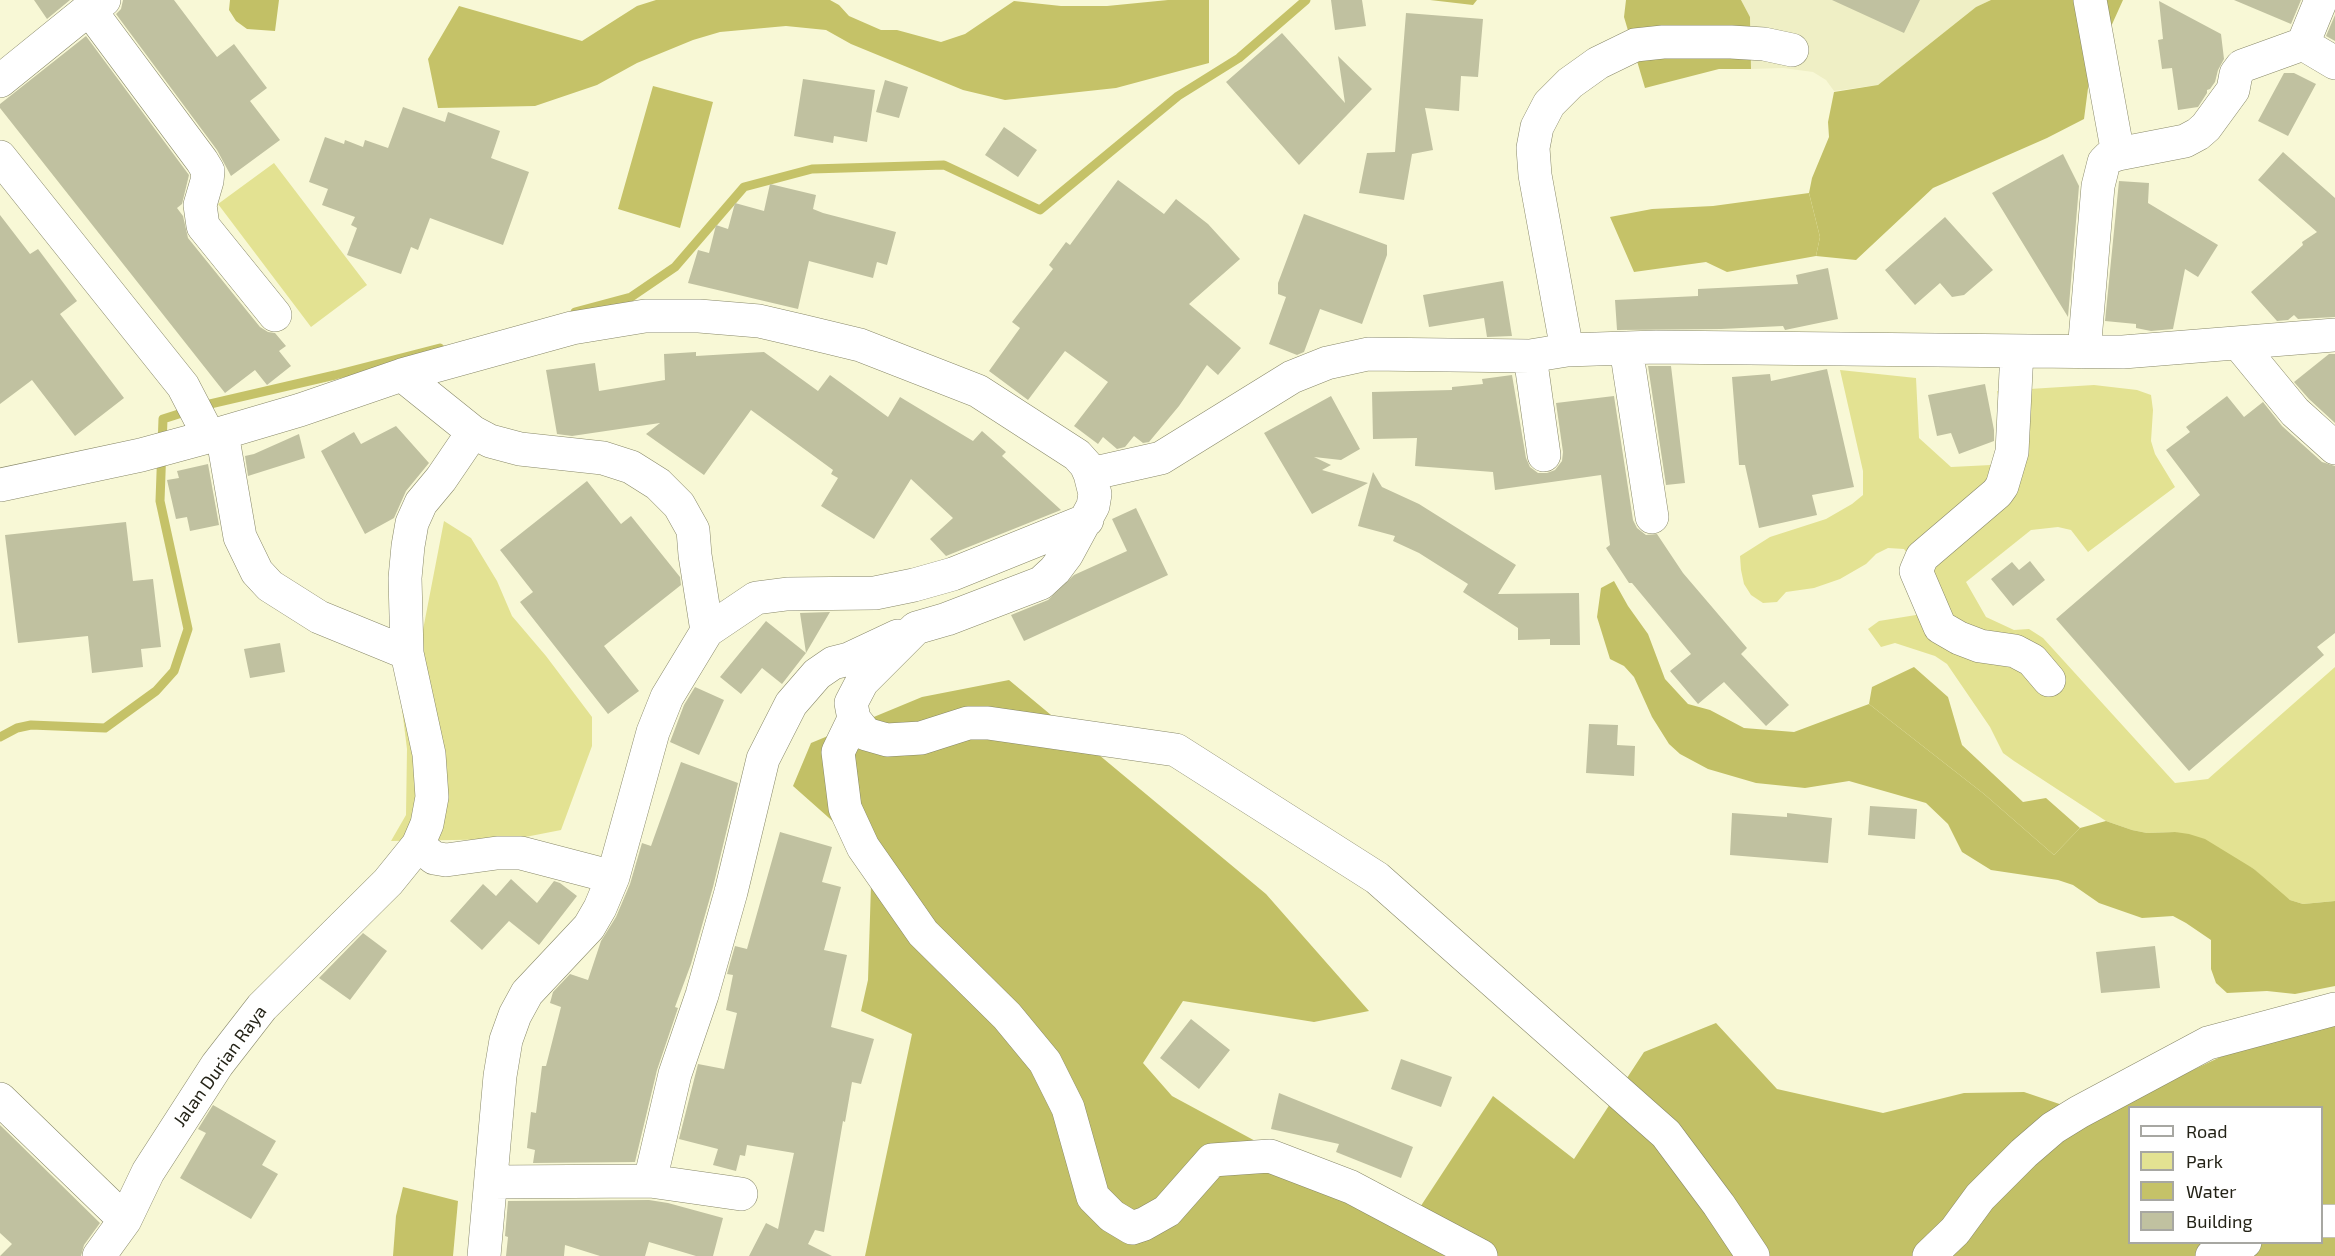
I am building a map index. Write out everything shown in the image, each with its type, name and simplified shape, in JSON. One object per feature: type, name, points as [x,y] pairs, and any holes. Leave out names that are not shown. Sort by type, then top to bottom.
[{"type":"street","points":[[2090,0],[2118,154]]},
{"type":"street","points":[[2084,352],[2099,177],[2104,162],[2109,157],[2118,154],[2192,138],[2206,127],[2233,90],[2236,74],[2242,66],[2303,44],[2321,0]]},
{"type":"street","points":[[0,81],[96,4],[208,171],[200,205],[203,226],[274,315]]},
{"type":"street","points":[[1567,350],[1535,175],[1533,148],[1537,127],[1550,104],[1570,83],[1598,63],[1635,45],[1663,42],[1731,42],[1764,44],[1791,50]]},
{"type":"street","points":[[2303,44],[2335,63]]},
{"type":"street","points":[[0,157],[183,386],[210,429],[240,537],[257,572],[270,586],[319,617],[407,653]]},
{"type":"street","points":[[0,485],[141,455],[175,445],[210,429],[300,410],[402,375],[572,328],[645,316],[699,316],[759,321],[860,345],[978,392],[1077,455],[1086,465],[1095,494],[1087,520],[1055,570],[1041,582],[947,619],[916,628],[849,659],[833,663],[816,674],[791,704],[763,759],[731,892],[702,995],[675,1074],[650,1180]]},
{"type":"street","points":[[1090,474],[1161,458],[1292,377],[1327,363],[1368,354],[1530,356],[1567,350],[1626,348],[2123,352],[2239,344],[2335,334]]},
{"type":"street","points":[[2239,344],[2295,412],[2335,448]]},
{"type":"street","points":[[1626,348],[1652,517]]},
{"type":"street","points":[[2017,351],[2012,452],[2002,486],[1997,493],[1922,557],[1916,571],[1940,627],[1980,646],[2015,651],[2032,660],[2049,680]]},
{"type":"street","points":[[1530,356],[1544,455]]},
{"type":"street","points":[[402,375],[473,432],[490,441],[520,449],[603,458],[631,467],[657,484],[679,506],[693,530],[707,631]]},
{"type":"street","name":"Jalan Durian Raya","points":[[99,1256],[125,1220],[148,1172],[218,1065],[261,1007],[388,882],[418,845],[427,824],[432,797],[429,754],[407,653],[405,578],[412,523],[421,503],[441,479],[473,432]]},
{"type":"street","points":[[484,1256],[500,1077],[506,1040],[515,1015],[527,993],[589,927],[612,877],[653,732],[667,697],[707,631],[756,598],[787,594],[875,593],[914,585],[953,574],[1087,520]]},
{"type":"street","points":[[916,628],[862,682],[850,703],[854,719],[866,734],[887,740],[921,738],[968,723],[988,723],[1176,750],[1377,878],[1666,1134],[1719,1205],[1753,1256]]},
{"type":"street","points":[[854,719],[838,752],[845,808],[863,847],[923,933],[1007,1016],[1045,1062],[1068,1108],[1093,1197],[1112,1216],[1132,1228],[1144,1224],[1167,1210],[1212,1160],[1270,1156],[1351,1187],[1481,1256]]},
{"type":"street","points":[[418,845],[434,858],[446,860],[497,853],[521,853],[612,877]]},
{"type":"street","points":[[1929,1256],[1955,1231],[1980,1197],[2024,1153],[2053,1128],[2079,1112],[2208,1043],[2335,1009]]},
{"type":"street","points":[[0,1099],[125,1220]]},
{"type":"street","points":[[492,1182],[650,1180],[741,1194]]},
{"type":"street","points":[[2212,1256],[2240,1244]]},
{"type":"shaded area","points":[[230,0],[279,0],[275,31],[247,29],[236,21],[229,10]]},
{"type":"shaded area","points":[[1626,0],[1741,0],[1750,17],[1751,69],[1719,69],[1645,88],[1624,17]]},
{"type":"shaded area","points":[[1741,0],[1991,0],[1976,7],[1878,85],[1834,91],[1826,80],[1813,72],[1783,68],[1751,69],[1750,17]]},
{"type":"shaded area","points":[[1991,0],[2123,0],[2090,73],[2084,119],[2047,138],[1933,188],[1856,260],[1816,256],[1820,237],[1809,193],[1812,178],[1829,137],[1828,122],[1834,92],[1878,85],[1976,7]]},
{"type":"shaded area","points":[[1614,581],[1648,634],[1665,679],[1688,704],[1710,710],[1744,728],[1794,732],[1869,704],[1984,794],[2054,855],[2080,828],[2106,821],[2147,833],[2189,834],[2205,839],[2254,869],[2290,900],[2303,904],[2335,901],[2335,986],[2295,994],[2267,991],[2227,993],[2216,983],[2211,969],[2211,940],[2186,923],[2173,916],[2142,918],[2099,903],[2073,885],[2058,880],[1991,870],[1962,852],[1948,824],[1926,803],[1849,781],[1805,788],[1756,783],[1708,769],[1680,754],[1669,744],[1652,717],[1634,677],[1624,666],[1610,659],[1597,617],[1601,588]]},
{"type":"shaded area","points":[[1009,680],[1266,894],[1369,1011],[1314,1022],[1183,1001],[1143,1063],[1172,1096],[1409,1224],[1493,1096],[1574,1159],[1644,1052],[1716,1023],[1777,1089],[1883,1113],[1964,1093],[2024,1092],[2095,1116],[2231,1052],[2335,1024],[2335,1256],[865,1256],[912,1034],[861,1011],[868,980],[871,885],[855,841],[793,786],[811,743],[922,697]]},
{"type":"green space","points":[[274,163],[367,285],[311,327],[218,204]]},
{"type":"green space","points":[[1840,370],[1916,378],[1919,438],[1951,467],[1991,465],[2007,436],[1997,391],[2094,385],[2137,390],[2151,395],[2153,410],[2151,441],[2155,454],[2175,487],[2088,552],[2071,530],[2058,527],[2031,530],[1966,582],[1986,617],[2014,630],[2029,629],[2043,638],[2175,783],[2208,779],[2335,667],[2335,901],[2303,904],[2290,900],[2254,869],[2175,832],[2147,833],[2106,821],[2003,753],[1990,727],[1947,664],[1935,656],[1895,643],[1881,647],[1868,629],[1879,621],[1916,615],[1938,596],[1904,549],[1888,548],[1840,579],[1814,588],[1786,592],[1777,602],[1763,603],[1751,595],[1744,584],[1740,556],[1770,537],[1826,519],[1863,495],[1863,471]]},
{"type":"green space","points":[[444,521],[471,538],[497,581],[512,616],[546,656],[592,717],[592,746],[561,830],[515,839],[391,841],[406,815],[407,749],[396,661],[422,635]]},
{"type":"water","points":[[656,0],[830,0],[839,5],[849,16],[881,30],[897,30],[941,42],[965,34],[1014,1],[1061,6],[1107,6],[1168,0],[1209,0],[1209,63],[1116,88],[1005,100],[963,90],[851,44],[826,30],[786,26],[720,32],[693,40],[637,63],[597,85],[535,106],[438,108],[428,59],[459,6],[582,41],[637,6]]},
{"type":"water","points":[[1430,0],[1477,0],[1473,5]]},
{"type":"water","points":[[653,86],[713,102],[680,228],[618,209]]},
{"type":"water","points":[[1809,193],[1820,237],[1816,256],[1727,272],[1706,262],[1634,272],[1610,217],[1652,209],[1713,206]]},
{"type":"water","points":[[1914,667],[1948,697],[1962,745],[2023,802],[2046,798],[2080,828],[2054,855],[1984,794],[1869,704],[1872,687]]},
{"type":"water","points":[[403,1187],[458,1201],[453,1256],[393,1256],[396,1216]]},
{"type":"building","points":[[34,0],[70,0],[47,19]]},
{"type":"building","points":[[123,0],[174,0],[217,57],[234,44],[267,88],[250,101],[280,140],[231,176],[217,150],[116,14],[121,9]]},
{"type":"building","points":[[1331,0],[1362,0],[1366,26],[1335,30]]},
{"type":"building","points":[[1832,0],[1920,0],[1904,33]]},
{"type":"building","points":[[2234,0],[2301,0],[2291,24]]},
{"type":"building","points":[[2159,1],[2221,34],[2224,59],[2215,82],[2207,90],[2198,107],[2178,110],[2172,68],[2162,69],[2158,40],[2163,39]]},
{"type":"building","points":[[1406,13],[1483,19],[1478,77],[1461,76],[1459,111],[1425,108],[1433,150],[1412,154],[1404,200],[1359,193],[1367,153],[1395,152]]},
{"type":"building","points":[[2335,15],[2335,41],[2326,36]]},
{"type":"building","points":[[1282,33],[1345,103],[1338,56],[1372,89],[1299,165],[1226,82]]},
{"type":"building","points":[[86,36],[189,175],[182,204],[177,208],[183,216],[188,238],[260,327],[275,333],[286,346],[279,351],[291,366],[267,385],[255,370],[225,393],[0,108],[0,104]]},
{"type":"building","points":[[2284,73],[2294,73],[2316,84],[2288,136],[2258,121]]},
{"type":"building","points":[[803,79],[875,90],[867,142],[834,136],[833,143],[794,136]]},
{"type":"building","points":[[885,80],[908,87],[899,118],[876,112]]},
{"type":"building","points":[[403,107],[445,122],[448,112],[500,131],[491,158],[529,172],[503,245],[430,218],[418,250],[411,247],[401,274],[347,255],[357,228],[351,225],[355,217],[322,205],[328,189],[309,182],[325,137],[344,144],[345,140],[363,147],[365,140],[388,148]]},
{"type":"building","points":[[1004,127],[1037,150],[1018,177],[985,155]]},
{"type":"building","points":[[2283,152],[2335,198],[2335,317],[2298,319],[2294,315],[2288,320],[2277,321],[2251,292],[2303,245],[2302,242],[2317,232],[2258,180]]},
{"type":"building","points":[[2063,154],[2079,186],[2068,317],[1992,193]]},
{"type":"building","points":[[1118,180],[1164,214],[1176,199],[1208,224],[1240,259],[1189,304],[1241,348],[1218,375],[1207,365],[1179,406],[1149,442],[1143,443],[1134,436],[1125,447],[1117,449],[1103,437],[1098,444],[1074,426],[1108,382],[1065,351],[1028,400],[989,371],[1020,328],[1012,322],[1053,269],[1049,265],[1066,242],[1070,245]]},
{"type":"building","points":[[2119,181],[2149,183],[2148,203],[2218,245],[2198,277],[2185,269],[2173,329],[2151,331],[2136,328],[2136,324],[2105,321]]},
{"type":"building","points":[[770,184],[816,195],[813,209],[823,213],[896,232],[887,265],[877,262],[873,278],[809,261],[798,309],[688,283],[698,250],[709,253],[716,225],[728,229],[735,203],[764,211]]},
{"type":"building","points":[[1304,214],[1387,245],[1387,255],[1362,324],[1320,309],[1304,352],[1297,355],[1269,344],[1286,297],[1278,294],[1278,283]]},
{"type":"building","points":[[0,215],[30,254],[38,249],[77,301],[60,314],[124,398],[75,436],[32,380],[0,404]]},
{"type":"building","points":[[1945,217],[1993,270],[1964,295],[1952,297],[1940,283],[1915,305],[1885,270]]},
{"type":"building","points":[[1828,268],[1838,319],[1785,330],[1783,326],[1617,330],[1615,300],[1698,296],[1698,289],[1798,284],[1796,275]]},
{"type":"building","points":[[1503,281],[1512,336],[1487,337],[1484,318],[1429,327],[1423,295]]},
{"type":"building","points":[[696,352],[696,356],[764,352],[818,391],[830,375],[888,417],[900,397],[973,441],[982,431],[1006,452],[1002,456],[1061,510],[946,556],[930,539],[953,518],[911,479],[874,539],[821,506],[838,478],[831,474],[833,470],[751,410],[704,475],[646,434],[660,423],[572,436],[557,434],[546,370],[595,363],[599,391],[665,380],[664,354]]},
{"type":"building","points":[[2329,354],[2335,354],[2335,423],[2294,382]]},
{"type":"building","points":[[1648,366],[1671,366],[1685,483],[1666,485]]},
{"type":"building","points":[[1827,369],[1854,487],[1812,495],[1817,515],[1759,528],[1745,465],[1739,465],[1732,377],[1770,374],[1771,381]]},
{"type":"building","points":[[1512,375],[1526,458],[1530,467],[1538,473],[1555,470],[1562,461],[1563,452],[1556,403],[1614,396],[1633,520],[1637,528],[1646,535],[1657,534],[1683,573],[1747,648],[1741,654],[1789,705],[1766,726],[1724,682],[1698,704],[1670,671],[1691,654],[1632,583],[1629,583],[1606,548],[1610,545],[1601,475],[1495,490],[1493,472],[1415,466],[1417,438],[1373,439],[1372,392],[1452,390],[1452,387],[1483,384],[1482,379]]},
{"type":"building","points":[[1985,384],[1994,441],[1959,454],[1951,433],[1937,436],[1928,395]]},
{"type":"building","points":[[1331,396],[1360,449],[1341,460],[1314,457],[1331,465],[1322,470],[1368,483],[1312,514],[1264,433]]},
{"type":"building","points":[[2227,396],[2244,417],[2263,402],[2282,426],[2322,462],[2335,466],[2335,633],[2317,647],[2324,655],[2189,771],[2056,619],[2200,495],[2166,450],[2190,432],[2186,427]]},
{"type":"building","points":[[396,426],[429,463],[406,491],[394,518],[365,534],[321,451],[354,432],[361,444]]},
{"type":"building","points":[[299,434],[305,458],[248,476],[245,456]]},
{"type":"building","points":[[208,464],[219,525],[190,531],[187,517],[176,519],[167,480],[179,478],[177,471]]},
{"type":"building","points":[[1373,472],[1382,487],[1419,504],[1516,565],[1498,594],[1579,593],[1580,645],[1550,645],[1550,639],[1518,640],[1518,628],[1463,592],[1468,584],[1419,553],[1393,541],[1395,536],[1358,526]]},
{"type":"building","points":[[587,481],[621,524],[631,516],[680,577],[681,585],[604,646],[639,691],[608,714],[520,602],[533,592],[500,550]]},
{"type":"building","points":[[1136,508],[1168,575],[1024,641],[1011,615],[1048,600],[1074,575],[1127,551],[1112,519]]},
{"type":"building","points":[[126,522],[133,581],[153,579],[161,647],[141,649],[143,667],[92,673],[88,636],[18,643],[5,535]]},
{"type":"building","points":[[2030,561],[2045,580],[2013,606],[1991,579],[2012,562],[2019,570]]},
{"type":"building","points":[[830,612],[806,653],[800,613]]},
{"type":"building","points":[[766,621],[806,653],[782,684],[762,668],[741,694],[720,677]]},
{"type":"building","points":[[280,643],[285,672],[250,678],[244,649]]},
{"type":"building","points":[[695,687],[724,700],[699,755],[670,742],[684,705]]},
{"type":"building","points":[[1589,724],[1618,725],[1617,745],[1635,746],[1634,776],[1586,773]]},
{"type":"building","points":[[681,762],[738,783],[713,887],[691,964],[675,1007],[678,1008],[657,1070],[635,1162],[533,1163],[535,1150],[527,1148],[531,1112],[536,1113],[542,1066],[546,1066],[561,1007],[550,1003],[553,992],[570,974],[588,980],[601,941],[616,917],[630,884],[642,843],[651,846]]},
{"type":"building","points":[[1870,806],[1917,809],[1915,839],[1868,835]]},
{"type":"building","points":[[1732,813],[1787,817],[1787,813],[1832,818],[1828,863],[1730,855]]},
{"type":"building","points":[[780,832],[832,847],[822,882],[841,887],[824,950],[847,955],[831,1027],[874,1039],[861,1084],[852,1082],[824,1232],[815,1230],[808,1244],[832,1256],[749,1256],[766,1223],[778,1229],[794,1153],[747,1145],[745,1156],[740,1155],[736,1171],[713,1165],[718,1149],[679,1139],[698,1064],[724,1069],[737,1013],[726,1010],[733,975],[727,974],[735,946],[747,949]]},
{"type":"building","points":[[511,879],[537,903],[554,881],[577,896],[539,945],[509,921],[482,950],[450,921],[483,884],[496,896]]},
{"type":"building","points":[[363,933],[387,951],[350,1000],[319,978]]},
{"type":"building","points":[[2155,946],[2160,988],[2101,993],[2096,952]]},
{"type":"building","points":[[1191,1019],[1230,1050],[1199,1089],[1160,1058]]},
{"type":"building","points":[[1401,1059],[1452,1077],[1441,1107],[1391,1089]]},
{"type":"building","points":[[1279,1093],[1413,1147],[1401,1178],[1336,1152],[1339,1144],[1271,1129]]},
{"type":"building","points":[[213,1105],[276,1141],[262,1165],[278,1174],[251,1219],[180,1178],[206,1133],[198,1129]]},
{"type":"building","points":[[0,1125],[100,1223],[84,1245],[81,1256],[0,1256],[12,1244],[0,1233]]},
{"type":"building","points":[[649,1200],[723,1218],[713,1256],[696,1256],[649,1242],[645,1256],[600,1256],[565,1245],[564,1256],[506,1256],[508,1201]]},
{"type":"waterway","points":[[575,312],[631,297],[675,267],[744,187],[812,169],[944,165],[1040,210],[1178,96],[1239,58],[1306,0]]},
{"type":"waterway","points":[[0,737],[17,728],[31,725],[105,728],[156,691],[174,671],[188,629],[160,501],[163,419],[210,404],[440,348]]}]
